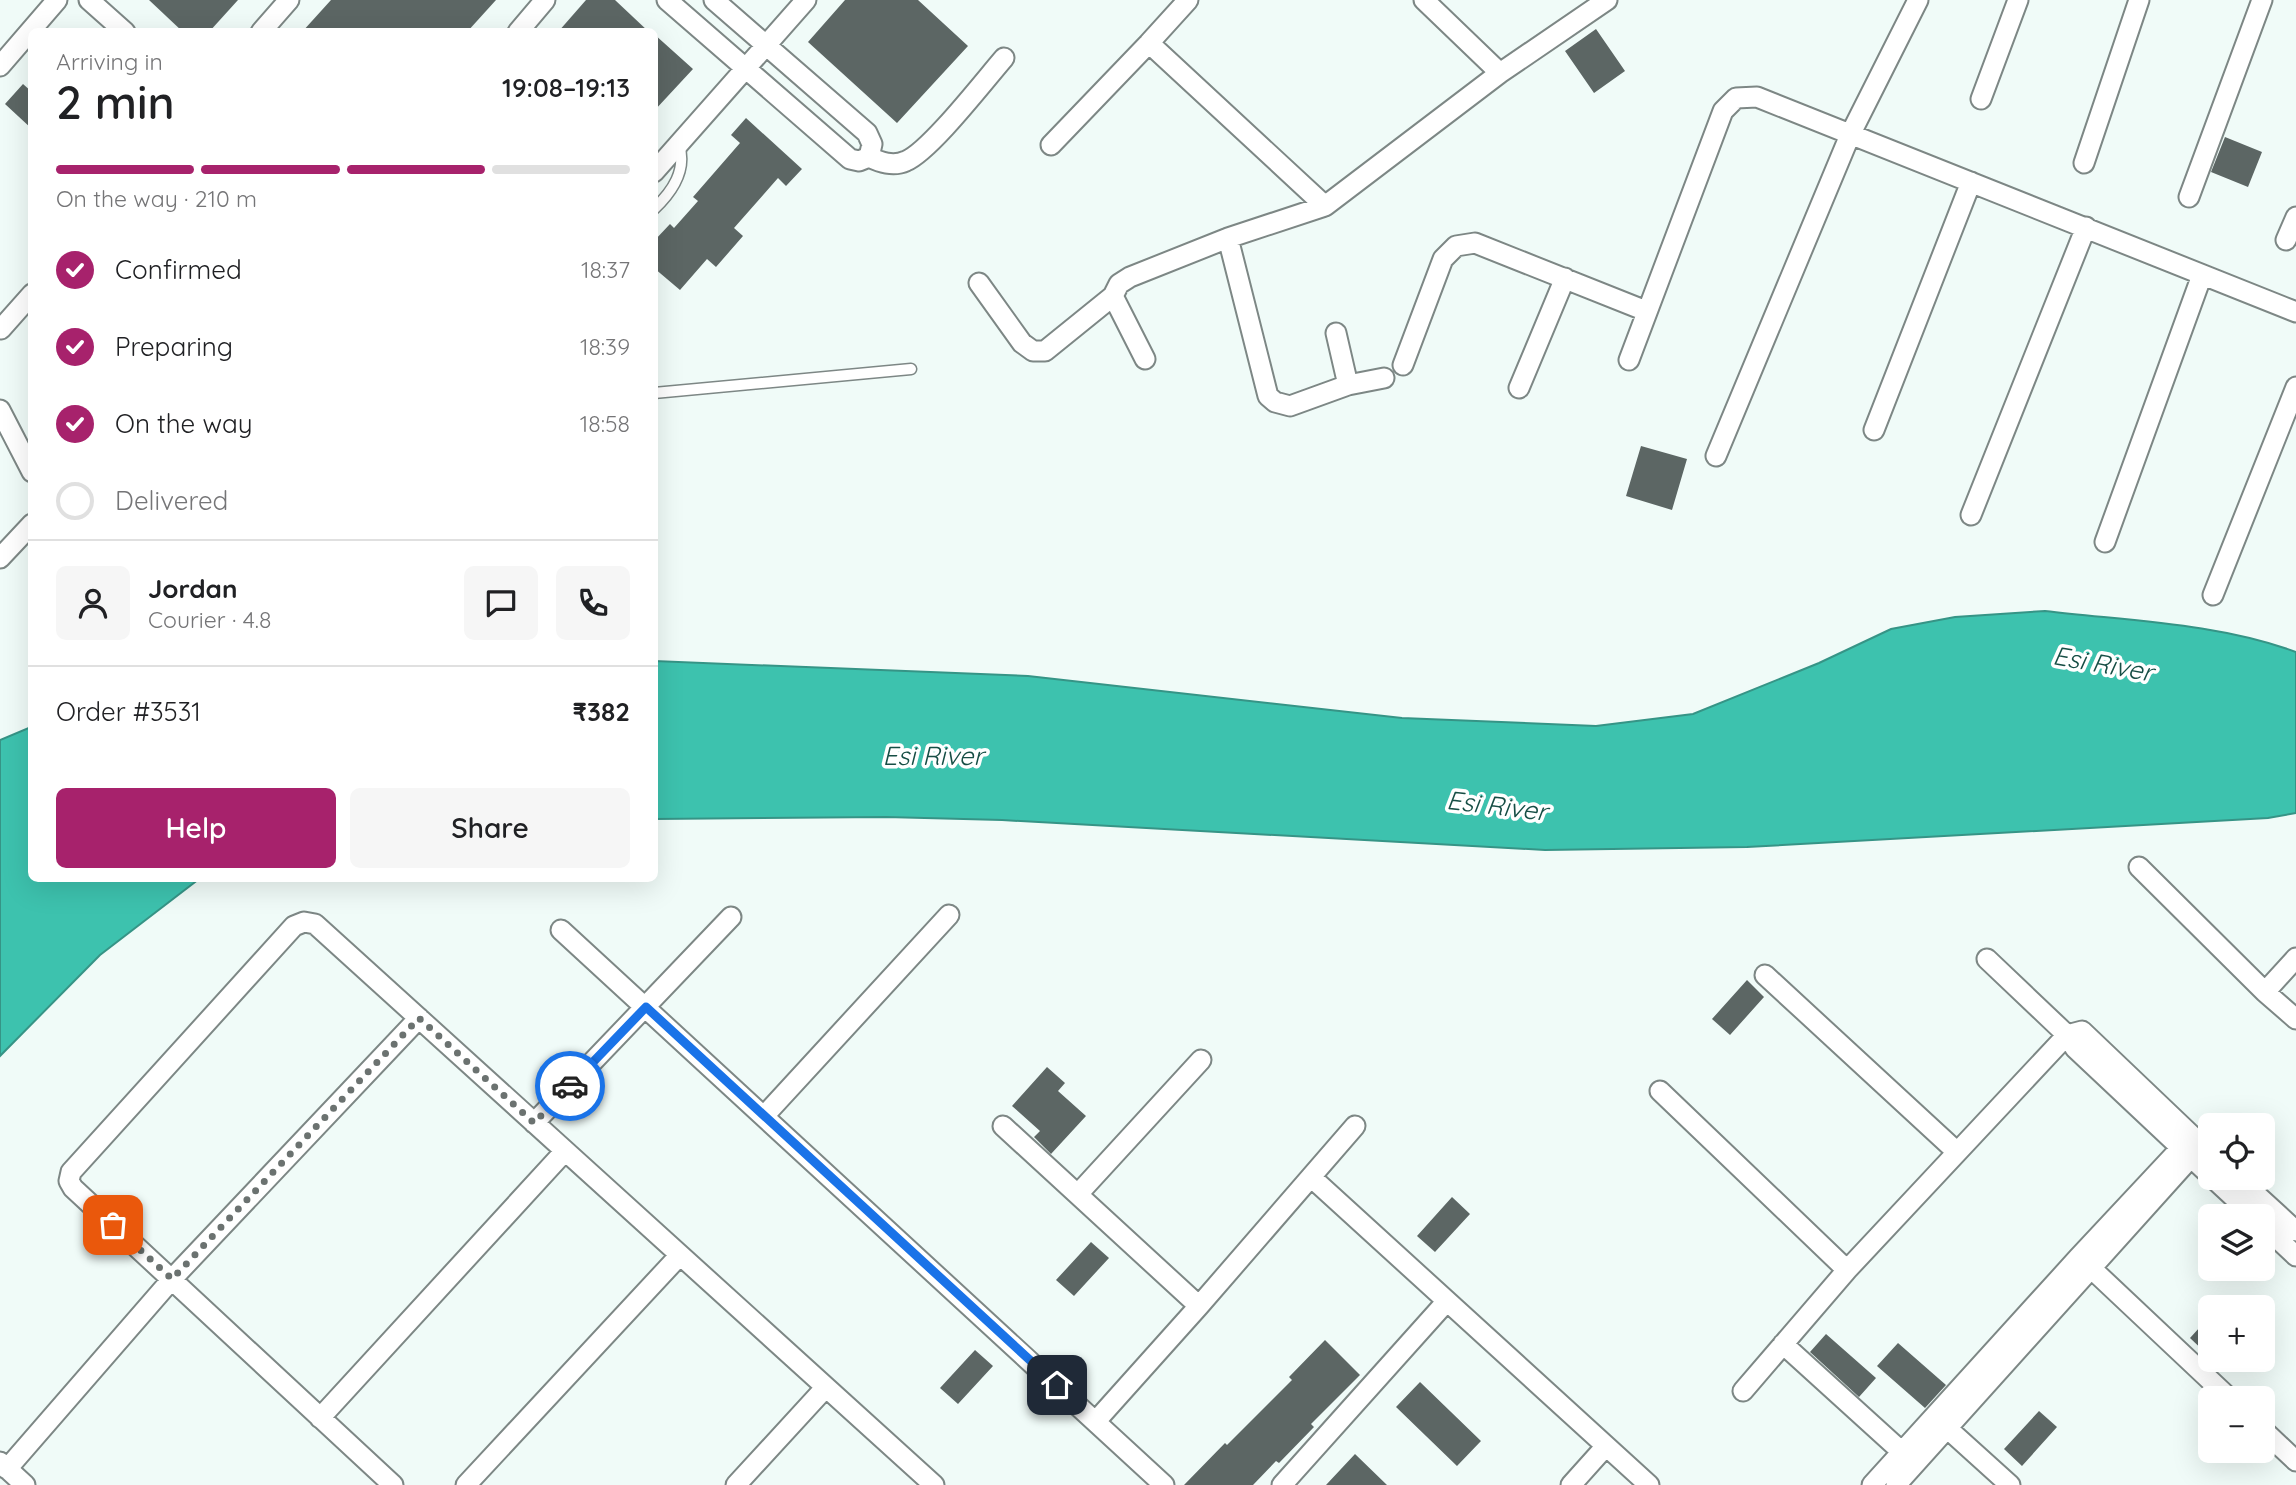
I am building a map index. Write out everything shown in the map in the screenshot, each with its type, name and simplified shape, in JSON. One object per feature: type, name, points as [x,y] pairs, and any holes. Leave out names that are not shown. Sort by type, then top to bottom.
[{"type":"street","points":[[33,28],[57,0]]},
{"type":"street","points":[[89,0],[120,28]]},
{"type":"street","points":[[264,28],[289,0]]},
{"type":"street","points":[[521,28],[545,0]]},
{"type":"street","points":[[667,0],[850,159],[859,161],[869,157],[884,163],[905,162],[925,148],[1004,58]]},
{"type":"street","points":[[714,0],[867,133],[872,144],[869,157]]},
{"type":"street","points":[[658,168],[806,0]]},
{"type":"street","points":[[1051,145],[1188,0]]},
{"type":"street","points":[[1424,0],[1500,73]]},
{"type":"street","points":[[979,283],[1021,343],[1033,351],[1045,351],[1113,296],[1119,284],[1130,277],[1228,238],[1325,206],[1500,73],[1606,0]]},
{"type":"street","points":[[1716,456],[1850,135],[1918,0]]},
{"type":"street","points":[[1981,99],[2018,0]]},
{"type":"street","points":[[2084,163],[2139,0]]},
{"type":"street","points":[[2189,197],[2262,0]]},
{"type":"street","points":[[0,66],[28,34]]},
{"type":"street","points":[[1149,43],[1325,206]]},
{"type":"street","points":[[1629,360],[1723,111],[1736,98],[1757,97],[2296,312]]},
{"type":"street","points":[[1874,430],[1971,182]]},
{"type":"street","points":[[2286,240],[2296,217]]},
{"type":"street","points":[[1971,515],[2086,227]]},
{"type":"street","points":[[1228,238],[1268,396],[1275,402],[1290,406],[1348,385],[1384,378]]},
{"type":"street","points":[[1403,365],[1443,259],[1456,246],[1475,243],[1646,311]]},
{"type":"street","points":[[2105,542],[2202,275]]},
{"type":"street","points":[[1519,388],[1565,278]]},
{"type":"street","points":[[1113,296],[1144,359]]},
{"type":"street","points":[[1,329],[28,299]]},
{"type":"street","points":[[1336,333],[1348,385]]},
{"type":"street","points":[[2213,595],[2296,387]]},
{"type":"street","points":[[0,410],[28,464]]},
{"type":"street","points":[[0,558],[28,528]]},
{"type":"street","points":[[2139,867],[2265,992],[2296,1019]]},
{"type":"street","points":[[764,1116],[949,915]]},
{"type":"street","points":[[534,1123],[731,917]]},
{"type":"street","points":[[393,1485],[73,1188],[69,1181],[71,1172],[294,926],[304,922],[315,924],[933,1485]]},
{"type":"street","points":[[561,930],[1164,1485]]},
{"type":"street","points":[[2265,992],[2296,958]]},
{"type":"street","points":[[1987,959],[2067,1035]]},
{"type":"street","points":[[1765,975],[1957,1152]]},
{"type":"street","points":[[25,1485],[4,1466],[172,1279],[419,1018]]},
{"type":"street","points":[[1743,1391],[1847,1270],[2067,1035],[2082,1031],[2195,1147]]},
{"type":"street","points":[[1078,1194],[1200,1060]]},
{"type":"street","points":[[1660,1091],[1847,1270]]},
{"type":"street","points":[[1003,1126],[1199,1306]]},
{"type":"street","points":[[1096,1421],[1356,1126]]},
{"type":"street","points":[[1896,1485],[2092,1269],[2195,1147]]},
{"type":"street","points":[[1872,1485],[2195,1147]]},
{"type":"street","points":[[320,1418],[565,1151]]},
{"type":"street","points":[[1311,1177],[1649,1485]]},
{"type":"street","points":[[2227,1190],[2241,1204]]},
{"type":"street","points":[[2251,1190],[2296,1231]]},
{"type":"street","points":[[2275,1236],[2296,1256]]},
{"type":"street","points":[[466,1485],[680,1255]]},
{"type":"street","points":[[2092,1269],[2216,1386]]},
{"type":"street","points":[[1282,1485],[1447,1301]]},
{"type":"street","points":[[1783,1344],[1902,1452]]},
{"type":"street","points":[[736,1485],[826,1387]]},
{"type":"street","points":[[1948,1429],[2010,1485]]},
{"type":"street","points":[[2275,1441],[2296,1461]]},
{"type":"street","points":[[1571,1485],[1606,1446]]},
{"type":"lane","points":[[658,205],[671,190],[681,172],[683,158],[679,144]]},
{"type":"lane","points":[[658,393],[911,369]]},
{"type":"water","name":"Esi River","points":[[2045,611],[2204,629],[2266,642],[2296,652],[2296,813],[2268,818],[1747,847],[1545,850],[1002,820],[886,817],[658,819],[658,661],[1028,676],[1402,718],[1596,726],[1693,714],[1819,663],[1891,629],[1955,617]]},
{"type":"water","points":[[28,728],[28,882],[195,882],[100,955],[0,1056],[0,740]]},
{"type":"building","points":[[149,0],[238,0],[213,28],[179,28]]},
{"type":"building","points":[[331,0],[496,0],[471,28],[306,28]]},
{"type":"building","points":[[586,0],[615,0],[645,28],[562,28]]},
{"type":"building","points":[[845,0],[918,0],[968,46],[897,123],[808,42]]},
{"type":"building","points":[[1596,29],[1625,71],[1594,93],[1565,51]]},
{"type":"building","points":[[658,38],[693,69],[658,107]]},
{"type":"building","points":[[23,84],[28,88],[28,125],[5,104]]},
{"type":"building","points":[[746,118],[802,169],[786,186],[778,178],[734,228],[743,236],[716,267],[707,259],[680,290],[658,271],[658,237],[670,224],[674,228],[698,201],[693,197],[740,143],[731,135]]},
{"type":"building","points":[[2225,137],[2262,152],[2248,187],[2211,172]]},
{"type":"building","points":[[1641,446],[1687,459],[1672,510],[1626,496]]},
{"type":"building","points":[[1747,980],[1764,997],[1730,1035],[1712,1019]]},
{"type":"building","points":[[1047,1067],[1065,1083],[1058,1091],[1086,1116],[1051,1154],[1034,1137],[1040,1131],[1012,1106]]},
{"type":"building","points":[[1452,1197],[1470,1214],[1435,1252],[1417,1236]]},
{"type":"building","points":[[1091,1242],[1109,1258],[1074,1296],[1056,1280]]},
{"type":"building","points":[[2198,1329],[2198,1346],[2190,1338]]},
{"type":"building","points":[[1826,1334],[1876,1378],[1859,1397],[1810,1352]]},
{"type":"building","points":[[1325,1340],[1360,1375],[1311,1424],[1314,1427],[1279,1463],[1276,1461],[1253,1485],[1184,1485],[1292,1380],[1289,1377]]},
{"type":"building","points":[[1898,1343],[1946,1385],[1925,1408],[1877,1366]]},
{"type":"building","points":[[975,1350],[993,1366],[958,1404],[940,1388]]},
{"type":"building","points":[[1420,1382],[1481,1441],[1457,1466],[1396,1407]]},
{"type":"building","points":[[2039,1411],[2057,1427],[2022,1466],[2004,1449]]},
{"type":"building","points":[[1355,1454],[1387,1485],[1326,1485]]},
{"type":"way so far","points":[[113,1225],[172,1279],[419,1018],[534,1123],[570,1086]]},
{"type":"route","points":[[570,1086],[646,1007],[1057,1385]]}]
